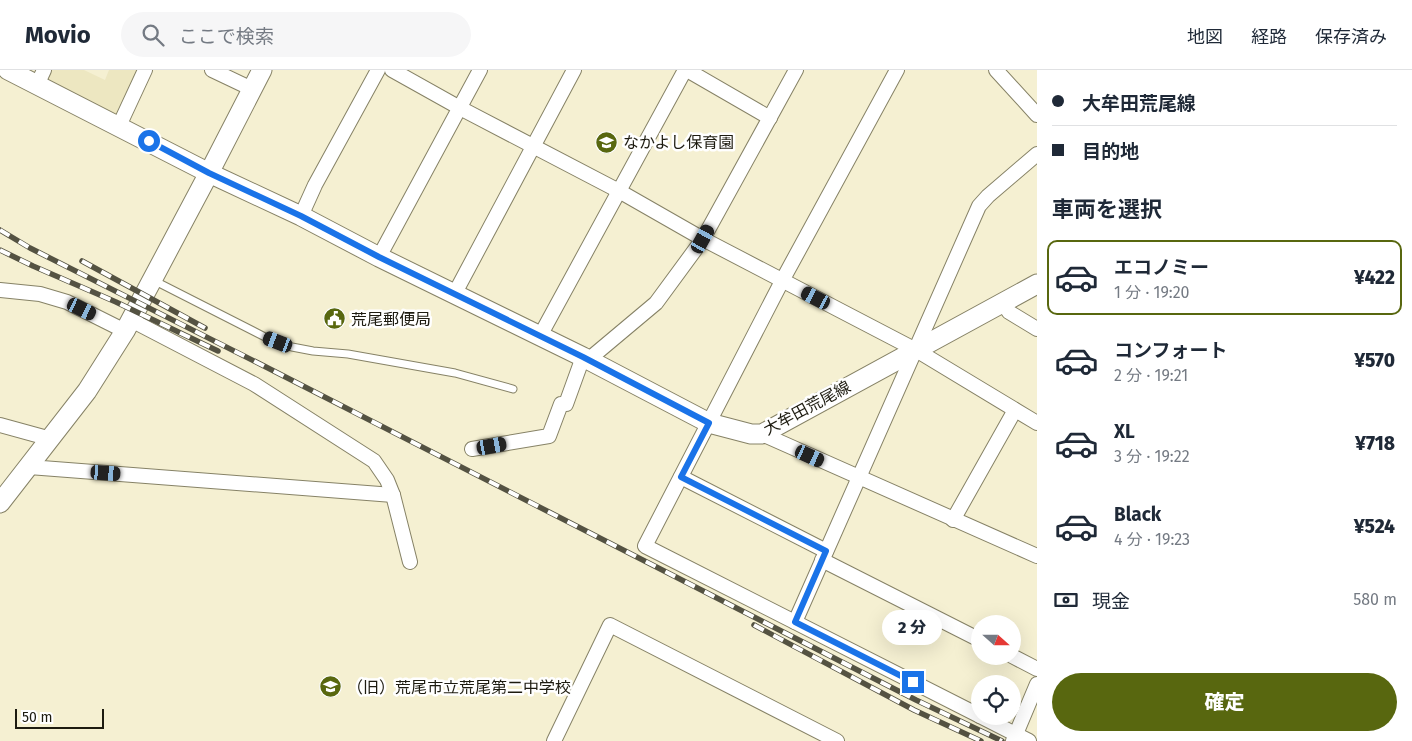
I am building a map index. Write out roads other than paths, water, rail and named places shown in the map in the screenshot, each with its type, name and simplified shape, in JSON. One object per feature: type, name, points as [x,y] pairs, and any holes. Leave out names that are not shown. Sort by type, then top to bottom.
[{"type":"main road","name":"大牟田荒尾線","points":[[8,70],[41,77],[119,126],[209,173],[301,216],[709,423],[751,434],[762,434],[1037,284]]},
{"type":"main road","points":[[0,503],[87,391],[128,325],[262,70]]},
{"type":"street","points":[[119,126],[145,70]]},
{"type":"street","points":[[212,70],[252,90]]},
{"type":"street","points":[[301,216],[378,70]]},
{"type":"street","points":[[392,70],[460,108],[619,191],[782,282],[916,350],[1037,423]]},
{"type":"street","points":[[379,257],[480,70]]},
{"type":"street","points":[[455,293],[574,70]]},
{"type":"street","points":[[540,336],[686,70],[770,118]]},
{"type":"street","points":[[472,449],[549,436],[561,404],[566,404],[586,359],[656,303],[703,239],[796,70]]},
{"type":"street","points":[[898,70],[782,282],[645,546],[971,711]]},
{"type":"street","points":[[996,70],[1037,115]]},
{"type":"street","points":[[795,622],[979,206],[1037,154]]},
{"type":"street","points":[[0,290],[40,294],[128,325],[254,384],[374,461],[387,480],[393,495],[410,562]]},
{"type":"street","points":[[1002,303],[1009,312],[1037,329]]},
{"type":"street","points":[[954,520],[1015,410]]},
{"type":"street","points":[[0,425],[51,439]]},
{"type":"street","points":[[762,434],[1037,556]]},
{"type":"street","points":[[29,467],[393,495]]},
{"type":"street","points":[[681,477],[971,635]]},
{"type":"street","points":[[554,741],[610,625],[837,741]]},
{"type":"street","points":[[1021,661],[1037,669]]},
{"type":"street","points":[[995,725],[1019,739],[1037,684]]},
{"type":"lane","points":[[152,280],[265,337],[292,348],[348,354],[455,373],[513,388]]},
{"type":"railway","points":[[0,230],[30,248],[916,700],[1002,741]]},
{"type":"railway","points":[[0,250],[116,302],[218,351]]},
{"type":"railway","points":[[82,261],[205,328]]},
{"type":"railway","points":[[754,625],[914,710],[981,741]]},
{"type":"place","name":"なかよし保育園","points":[[607,142]]},
{"type":"place","name":"荒尾郵便局","points":[[335,319]]},
{"type":"place","name":"（旧）荒尾市立荒尾第二中学校","points":[[331,687]]}]
